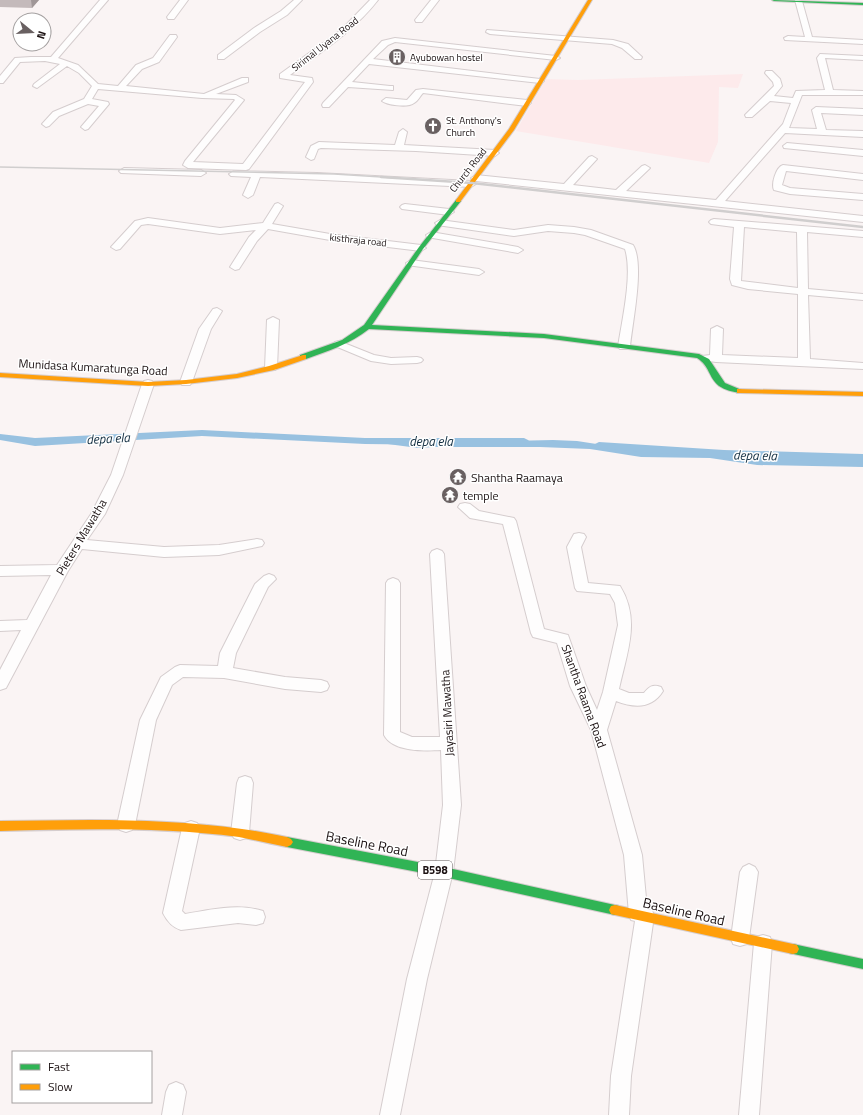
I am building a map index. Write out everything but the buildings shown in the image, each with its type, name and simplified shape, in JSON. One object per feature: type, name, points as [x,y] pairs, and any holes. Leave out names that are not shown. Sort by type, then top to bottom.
[{"type":"main road","name":"Church Road","points":[[367,327],[421,248],[495,153],[556,58],[590,0]]},
{"type":"main road","points":[[774,0],[863,3]]},
{"type":"main road","points":[[822,0],[840,0],[863,3]]},
{"type":"main road","points":[[367,327],[544,336],[711,358],[716,380],[720,384],[734,389],[765,392],[863,394]]},
{"type":"main road","name":"Munidasa Kumaratunga Road","points":[[0,375],[148,384],[186,382],[237,376],[271,368],[339,344],[359,334],[367,327]]},
{"type":"main road","name":"Baseline Road","points":[[0,826],[126,825],[240,832],[444,872],[642,915],[763,944],[863,964]]},
{"type":"street","points":[[52,60],[104,0]]},
{"type":"street","points":[[171,17],[184,0]]},
{"type":"street","points":[[222,57],[257,30],[284,13],[298,0]]},
{"type":"street","name":"Sirimal Uyana Road","points":[[202,96],[236,97],[240,100],[188,163],[188,165],[246,166],[250,163],[289,107],[309,82],[309,80],[283,76],[334,39],[361,16],[374,0]]},
{"type":"street","points":[[418,20],[435,0]]},
{"type":"street","points":[[798,1],[809,39]]},
{"type":"street","points":[[490,32],[620,44],[625,46],[638,57]]},
{"type":"street","points":[[120,88],[139,66],[156,60],[173,37]]},
{"type":"street","points":[[788,38],[863,42]]},
{"type":"street","points":[[326,105],[385,43],[395,40],[556,58]]},
{"type":"street","points":[[830,92],[821,57],[863,58]]},
{"type":"street","points":[[0,81],[18,60],[28,59],[52,60],[72,65],[85,74],[96,86],[202,96],[245,80]]},
{"type":"street","points":[[367,61],[540,81]]},
{"type":"street","points":[[37,86],[66,63]]},
{"type":"street","points":[[749,115],[768,98],[778,86],[778,83],[769,73]]},
{"type":"street","points":[[346,84],[390,88]]},
{"type":"street","points":[[87,101],[96,86]]},
{"type":"street","points":[[386,101],[409,103],[419,92],[423,91],[527,103]]},
{"type":"street","points":[[718,202],[787,125],[799,93],[863,93]]},
{"type":"street","points":[[768,98],[796,101]]},
{"type":"street","points":[[46,124],[56,114],[87,101],[105,104],[85,127]]},
{"type":"street","points":[[822,132],[816,110],[863,112]]},
{"type":"street","points":[[782,130],[863,134]]},
{"type":"street","points":[[399,148],[403,132]]},
{"type":"street","points":[[311,157],[314,148],[319,145],[495,153]]},
{"type":"street","points":[[787,146],[863,153]]},
{"type":"street","points":[[568,186],[592,159]]},
{"type":"street","points":[[619,192],[645,168]]},
{"type":"street","points":[[863,178],[783,168],[777,185],[781,190],[863,197]]},
{"type":"street","points":[[124,171],[474,181],[568,186],[863,219]]},
{"type":"street","points":[[248,195],[257,174]]},
{"type":"street","points":[[235,267],[253,239],[266,226],[278,206]]},
{"type":"street","points":[[405,207],[449,212]]},
{"type":"street","name":"kisthraja road","points":[[116,247],[138,223],[142,221],[220,231],[266,226],[296,232],[421,248]]},
{"type":"street","points":[[714,222],[863,234]]},
{"type":"street","points":[[440,223],[514,233],[548,228],[587,232],[630,247],[632,251],[632,279],[624,347]]},
{"type":"street","points":[[739,224],[736,283],[748,286],[863,297]]},
{"type":"street","points":[[802,230],[804,362]]},
{"type":"street","points":[[431,235],[518,250]]},
{"type":"street","points":[[411,263],[479,272]]},
{"type":"street","points":[[186,382],[205,329],[217,311]]},
{"type":"street","points":[[271,368],[273,320]]},
{"type":"street","points":[[717,329],[711,358],[863,366]]},
{"type":"street","points":[[339,344],[376,359],[417,360]]},
{"type":"street","name":"Pieters Mawatha","points":[[0,684],[61,570],[98,514],[117,475],[148,384]]},
{"type":"street","name":"Shantha Raama Road","points":[[465,507],[475,515],[509,521],[538,633],[563,639],[578,686],[599,730],[633,855],[642,915],[622,1076],[619,1115]]},
{"type":"street","points":[[579,537],[574,547],[582,588],[615,588],[622,603],[625,625],[611,692],[599,730]]},
{"type":"street","points":[[78,544],[164,552],[219,550],[256,543]]},
{"type":"street","name":"Jayasiri Mawatha","points":[[390,1115],[417,979],[444,872],[452,805],[437,554]]},
{"type":"street","points":[[0,571],[61,570]]},
{"type":"street","points":[[224,672],[228,652],[262,584],[269,579]]},
{"type":"street","points":[[393,583],[392,734],[400,741],[421,744],[449,743]]},
{"type":"street","points":[[0,626],[31,625]]},
{"type":"street","points":[[126,825],[148,720],[166,680],[180,671],[224,672],[285,683],[321,686]]},
{"type":"street","points":[[611,692],[628,699],[648,700],[655,691]]},
{"type":"street","points":[[240,832],[245,783]]},
{"type":"street","points":[[191,828],[172,913],[181,922],[238,915],[256,916]]},
{"type":"street","points":[[740,938],[749,872]]},
{"type":"street","points":[[749,1115],[763,944]]},
{"type":"street","points":[[172,1115],[176,1092]]},
{"type":"shaded area","points":[[743,74],[738,88],[719,87],[718,142],[709,163],[516,131],[546,79],[578,80]]},
{"type":"water","points":[[553,440],[577,441],[642,451],[863,458],[863,467],[757,465],[710,458],[641,457],[590,449],[540,447],[418,448],[365,441],[420,443]]},
{"type":"waterway","name":"depa ela","points":[[0,437],[35,442],[202,433],[365,441],[524,442]]},
{"type":"waterway","name":"depa ela","points":[[599,446],[724,454],[863,458]]},
{"type":"railway","points":[[0,167],[334,174],[397,178]]},
{"type":"railway","points":[[381,177],[472,183],[863,227]]},
{"type":"traffic: fast","points":[[774,0],[863,4]]},
{"type":"traffic: fast","points":[[303,357],[345,341],[360,333],[367,327],[421,248],[458,201]]},
{"type":"traffic: fast","points":[[367,327],[544,336],[699,356],[706,360],[710,365],[722,385],[740,391]]},
{"type":"traffic: fast","points":[[287,842],[444,872],[615,910]]},
{"type":"traffic: fast","points":[[793,949],[863,964]]},
{"type":"traffic: slow","points":[[458,201],[511,130],[590,0]]},
{"type":"traffic: slow","points":[[0,375],[148,384],[186,382],[237,376],[271,368],[303,357]]},
{"type":"traffic: slow","points":[[740,391],[863,394]]},
{"type":"traffic: slow","points":[[0,826],[90,824],[150,825],[210,829],[287,842]]},
{"type":"traffic: slow","points":[[615,910],[793,949]]},
{"type":"place","name":"Ayubowan hostel","points":[[397,57]]},
{"type":"place","name":"St. Anthony's Church","points":[[433,126]]},
{"type":"place","name":"Shantha Raamaya","points":[[458,477]]},
{"type":"place","name":"temple","points":[[450,495]]}]
